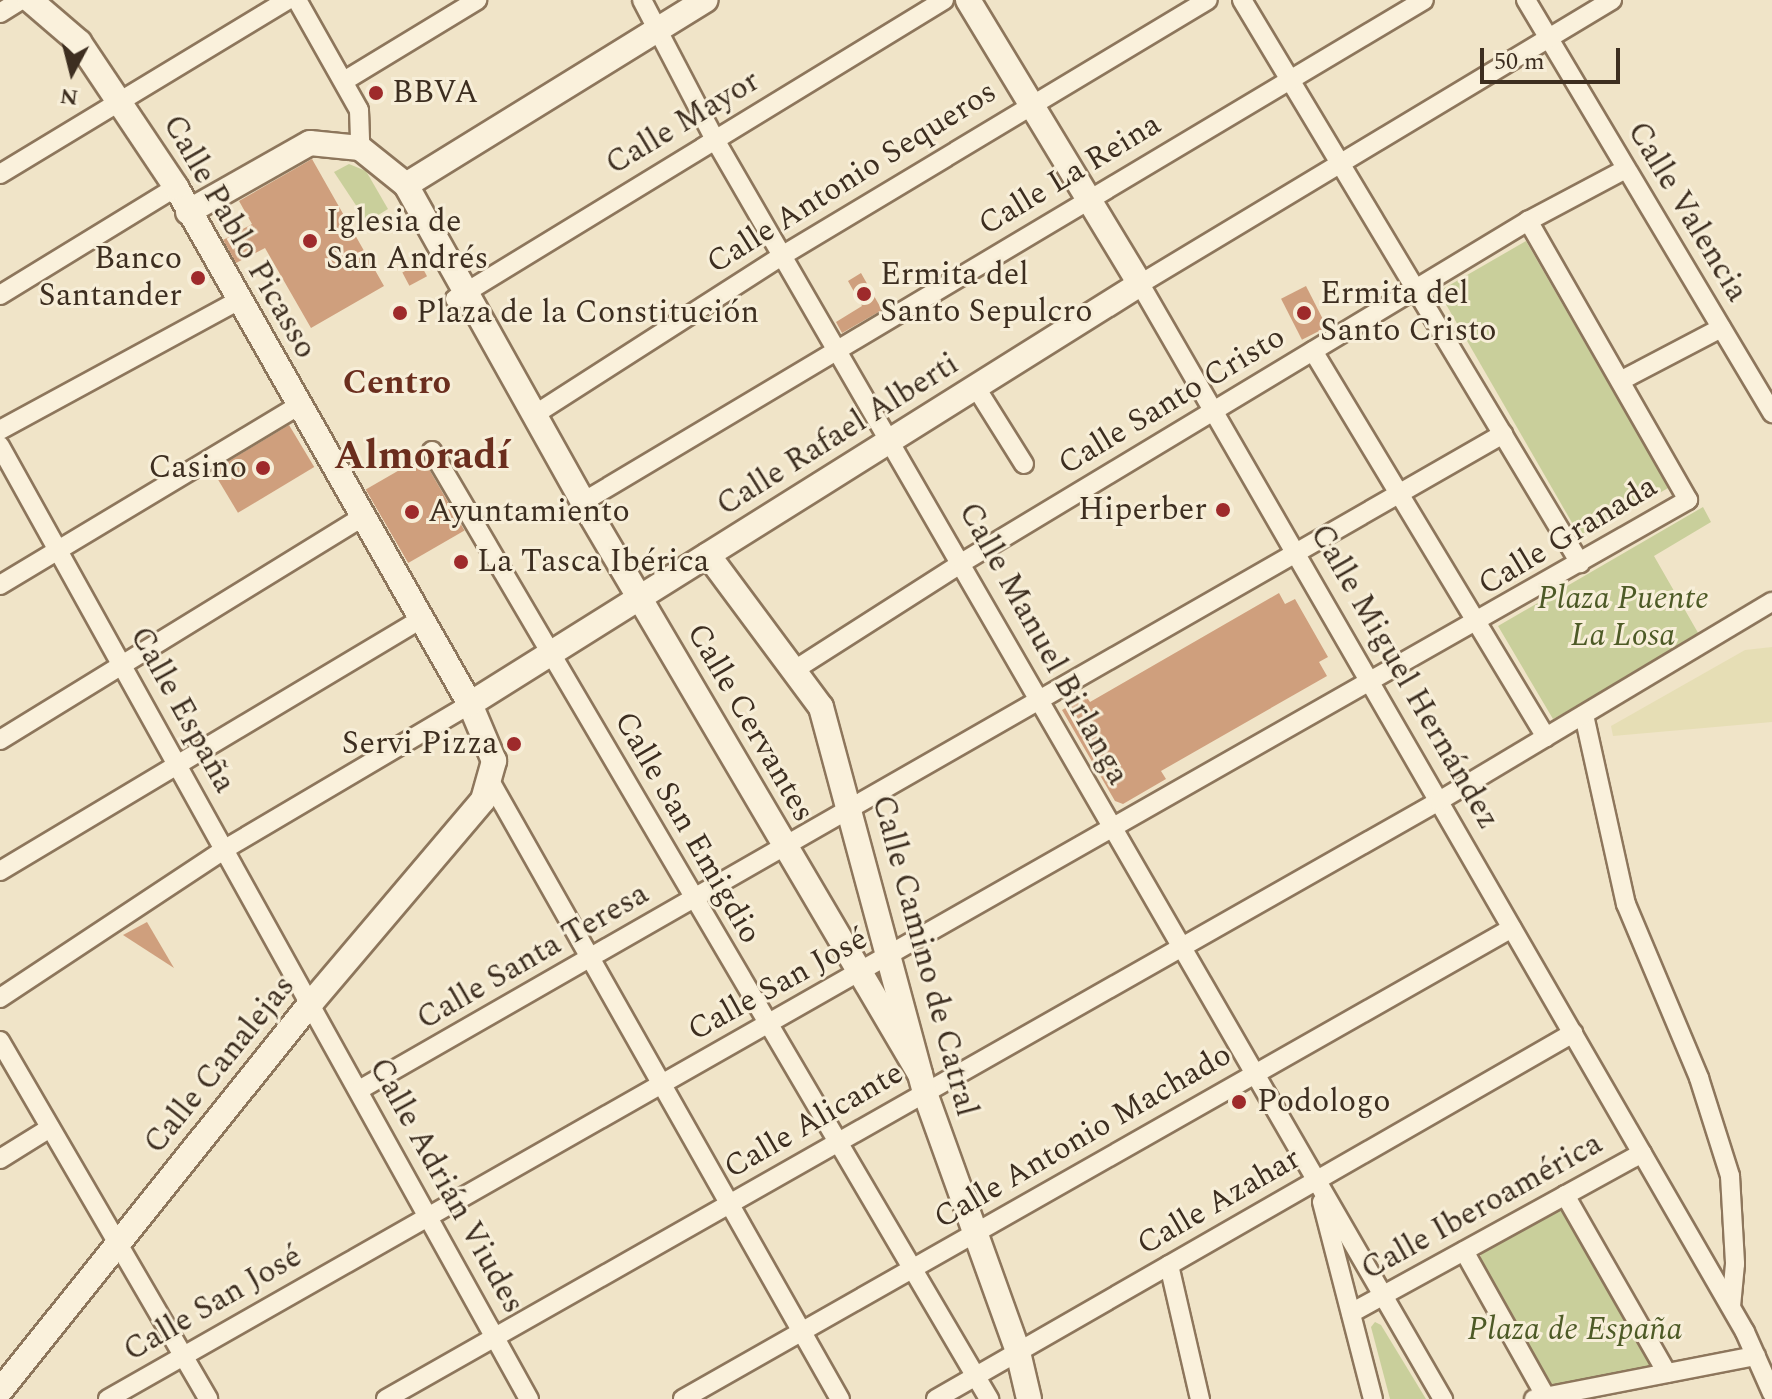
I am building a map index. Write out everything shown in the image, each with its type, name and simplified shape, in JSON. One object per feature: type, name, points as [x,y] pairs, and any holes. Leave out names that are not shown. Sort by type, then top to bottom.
[{"type":"main road","name":"Calle Pablo Picasso","points":[[30,0],[79,42],[123,101],[176,187],[470,704],[490,744],[490,781]]},
{"type":"main road","points":[[406,185],[706,0]]},
{"type":"main road","name":"Calle Miguel Hernández","points":[[968,0],[1140,284]]},
{"type":"main road","points":[[188,212],[310,143],[360,148],[406,185],[459,296],[530,409]]},
{"type":"main road","name":"Calle Rafael Alberti","points":[[470,704],[1140,284]]},
{"type":"main road","name":"Calle Cervantes","points":[[530,409],[922,1084]]},
{"type":"main road","name":"Calle Camino de Catral","points":[[708,555],[796,669],[821,707],[851,809],[922,1084],[1018,1352],[1029,1399]]},
{"type":"main road","name":"Calle Canalejas","points":[[0,1391],[116,1242],[311,1003],[483,800],[490,781]]},
{"type":"street","points":[[0,13],[21,0]]},
{"type":"street","points":[[0,174],[287,0]]},
{"type":"street","points":[[297,0],[359,110],[360,148]]},
{"type":"street","points":[[344,81],[477,0]]},
{"type":"street","name":"Calle Manuel Birlanga","points":[[642,0],[714,138],[785,254],[963,562],[1252,1076],[1317,1180],[1443,1399]]},
{"type":"street","name":"Calle Mayor","points":[[459,296],[944,0]]},
{"type":"street","name":"Calle Antonio Sequeros","points":[[530,409],[1030,103],[1207,0]]},
{"type":"street","points":[[1242,0],[1580,563]]},
{"type":"street","name":"Calle La Reina","points":[[583,502],[840,350],[1089,197],[1424,0]]},
{"type":"street","name":"Calle Valencia","points":[[1526,0],[1772,413]]},
{"type":"street","name":"Calle Rafael Alberti","points":[[1140,284],[1612,0]]},
{"type":"street","name":"Calle Santo Cristo","points":[[796,669],[963,562],[1528,221],[1626,169]]},
{"type":"street","points":[[0,295],[176,187]]},
{"type":"street","points":[[1528,221],[1622,380],[1721,328]]},
{"type":"street","name":"Calle Miguel Hernández","points":[[1140,284],[1731,1306],[1772,1393]]},
{"type":"street","points":[[0,430],[239,300]]},
{"type":"street","points":[[1313,351],[1546,737]]},
{"type":"street","name":"Calle Granada","points":[[1477,624],[1688,500],[1622,380]]},
{"type":"street","points":[[975,386],[1024,464]]},
{"type":"street","points":[[0,585],[299,405]]},
{"type":"street","name":"Calle Santa Teresa","points":[[359,1090],[1503,434]]},
{"type":"street","name":"Calle España","points":[[0,446],[311,1003]]},
{"type":"street","name":"Calle San Emigdio","points":[[432,451],[989,1399]]},
{"type":"street","points":[[0,740],[363,517]]},
{"type":"street","name":"Calle Alicante","points":[[386,1399],[837,1143],[922,1084],[1180,948],[1439,801],[1772,602]]},
{"type":"street","points":[[0,871],[421,619]]},
{"type":"street","name":"Calle San José","points":[[108,1399],[1477,624]]},
{"type":"street","points":[[0,998],[225,849],[470,704]]},
{"type":"street","points":[[1584,715],[1626,904],[1699,1078],[1730,1176],[1735,1264],[1731,1306]]},
{"type":"street","points":[[490,781],[840,1399]]},
{"type":"street","name":"Calle Antonio Machado","points":[[683,1399],[1512,928]]},
{"type":"street","name":"Calle Adrián Viudes","points":[[311,1003],[529,1399]]},
{"type":"street","name":"Calle Azahar","points":[[936,1399],[1573,1033]]},
{"type":"street","points":[[0,1041],[208,1399]]},
{"type":"street","points":[[0,1159],[50,1128]]},
{"type":"street","name":"Calle Iberoamérica","points":[[1351,1313],[1642,1153]]},
{"type":"street","points":[[1317,1180],[1373,1399]]},
{"type":"street","points":[[1565,1195],[1667,1373]]},
{"type":"street","points":[[1464,1251],[1540,1398],[1756,1356]]},
{"type":"street","points":[[1169,1265],[1200,1399]]},
{"type":"shaded area","points":[[1772,647],[1772,722],[1613,736],[1611,726],[1745,650]]},
{"type":"green space","points":[[349,164],[366,171],[388,209],[367,222],[334,172]]},
{"type":"green space","points":[[1526,241],[1668,488],[1581,538],[1439,292]]},
{"type":"green space","name":"Plaza Puente La Losa","points":[[1703,507],[1711,522],[1654,556],[1701,638],[1553,719],[1498,626]]},
{"type":"green space","name":"Plaza de España","points":[[1554,1209],[1564,1212],[1653,1362],[1649,1371],[1558,1389],[1548,1386],[1480,1262],[1481,1253]]},
{"type":"green space","points":[[1375,1322],[1381,1325],[1426,1399],[1390,1399],[1371,1327]]},
{"type":"building","name":"Iglesia de San Andrés","points":[[312,159],[384,286],[311,328],[265,248],[236,263],[223,240],[252,224],[239,201]]},
{"type":"building","points":[[420,263],[427,276],[409,286],[402,272]]},
{"type":"building","name":"Ermita del Santo Sepulcro","points":[[861,273],[882,310],[842,333],[836,322],[862,306],[848,281]]},
{"type":"building","name":"Ermita del Santo Cristo","points":[[1306,286],[1327,327],[1302,340],[1281,299]]},
{"type":"building","name":"Casino","points":[[289,425],[314,467],[238,513],[213,471]]},
{"type":"building","name":"Ayuntamiento","points":[[422,457],[464,531],[408,563],[366,489]]},
{"type":"building","points":[[1279,593],[1285,604],[1295,599],[1328,657],[1319,662],[1327,676],[1161,771],[1166,779],[1123,804],[1115,801],[1062,710],[1086,696],[1090,702]]},
{"type":"building","points":[[147,922],[174,968],[123,935]]},
{"type":"place","name":"BBVA","points":[[376,93]]},
{"type":"place","name":"Iglesia de San Andrés","points":[[310,241]]},
{"type":"place","name":"Banco Santander","points":[[198,278]]},
{"type":"place","name":"Ermita del Santo Sepulcro","points":[[864,294]]},
{"type":"place","name":"Plaza de la Constitución","points":[[400,313]]},
{"type":"place","name":"Ermita del Santo Cristo","points":[[1304,313]]},
{"type":"place","name":"Casino","points":[[263,468]]},
{"type":"place","name":"Hiperber","points":[[1223,510]]},
{"type":"place","name":"Ayuntamiento","points":[[412,512]]},
{"type":"place","name":"La Tasca Ibérica","points":[[461,562]]},
{"type":"place","name":"Servi Pizza","points":[[514,744]]},
{"type":"place","name":"Podologo","points":[[1239,1102]]},
{"type":"district","name":"Centro","points":[[397,384]]},
{"type":"district","name":"Almoradí","points":[[422,457]]}]
